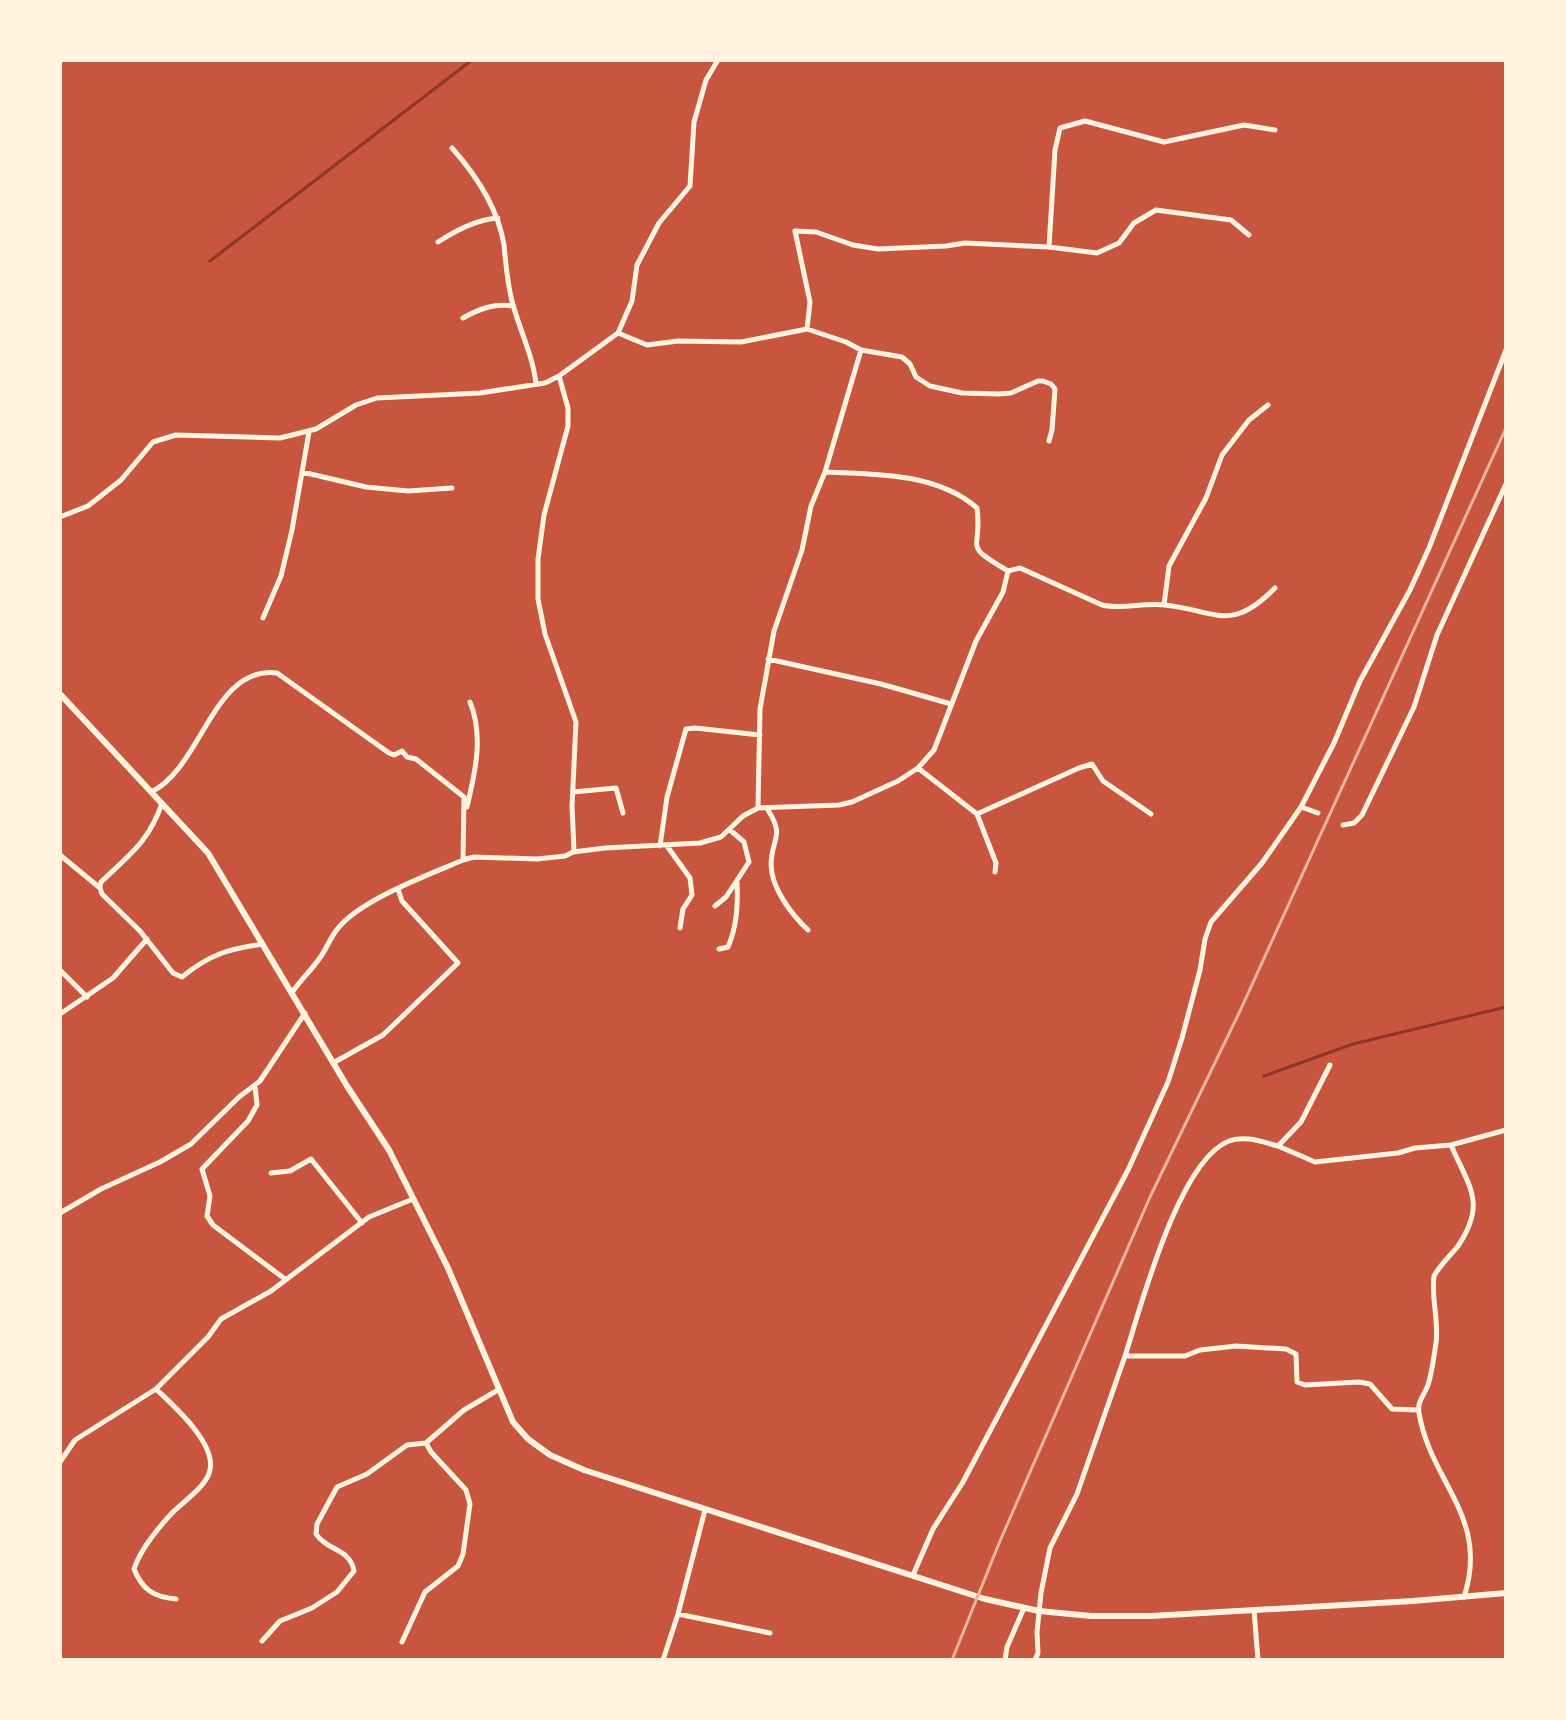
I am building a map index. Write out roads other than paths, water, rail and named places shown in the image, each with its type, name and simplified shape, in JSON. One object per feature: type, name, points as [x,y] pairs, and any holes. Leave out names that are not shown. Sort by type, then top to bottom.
[{"type":"street","points":[[60,517],[88,506],[121,480],[145,449],[162,438],[176,435],[259,439],[309,432],[356,405],[377,398],[465,394],[536,384],[559,376],[618,333],[632,301],[637,265],[659,223],[690,186],[694,122],[706,80],[718,60]]},
{"type":"street","points":[[1049,247],[1055,150],[1060,128],[1085,121],[1164,142],[1244,125],[1275,130]]},
{"type":"street","points":[[452,148],[469,167],[498,218],[504,245],[506,280],[533,361],[536,384]]},
{"type":"street","points":[[807,329],[810,302],[795,231],[816,232],[853,245],[878,249],[965,243],[1097,253],[1119,243],[1134,223],[1156,210],[1231,220],[1249,235]]},
{"type":"street","points":[[438,242],[467,227],[498,218]]},
{"type":"street","points":[[463,318],[484,307],[501,304],[513,306]]},
{"type":"street","points":[[618,333],[647,345],[699,340],[741,342],[807,329],[861,350],[902,357],[923,383],[962,393],[1011,393],[1038,381],[1051,384],[1055,396],[1049,441]]},
{"type":"street","points":[[758,808],[760,709],[774,631],[802,550],[811,506],[825,472],[861,350]]},
{"type":"street","points":[[913,1575],[933,1529],[963,1482],[1128,1170],[1168,1082],[1211,922],[1262,863],[1301,807],[1334,743],[1360,681],[1410,590],[1506,350]]},
{"type":"street","points":[[559,376],[569,419],[544,515],[538,559],[538,599],[545,634],[576,722],[573,852]]},
{"type":"street","points":[[1164,605],[1169,566],[1206,498],[1222,455],[1249,420],[1268,405]]},
{"type":"street","points":[[263,618],[281,576],[309,432]]},
{"type":"street","points":[[302,472],[366,487],[408,491],[452,488]]},
{"type":"street","points":[[825,472],[912,478],[947,488],[977,508],[975,545],[981,555],[1008,571],[1020,568],[1102,605],[1116,608],[1164,605],[1227,616],[1257,606],[1275,588]]},
{"type":"street","points":[[1343,825],[1354,823],[1362,815],[1414,707],[1442,624],[1506,484]]},
{"type":"street","points":[[292,993],[319,960],[339,927],[357,911],[463,860],[474,857],[537,859],[605,848],[700,843],[721,837],[743,816],[758,808],[768,810],[852,802],[898,781],[918,768],[934,750],[976,641],[1003,592],[1008,571]]},
{"type":"street","points":[[768,659],[867,680],[951,704]]},
{"type":"street","points":[[151,793],[165,786],[179,771],[226,695],[238,683],[267,672],[277,673],[389,753],[394,755],[402,751],[464,797],[463,860]]},
{"type":"street","points":[[60,694],[208,853],[333,1063],[389,1150],[448,1268],[513,1422],[528,1439],[550,1455],[584,1470],[705,1510],[1039,1611],[1091,1616],[1151,1616],[1506,1593]]},
{"type":"street","points":[[464,823],[476,764],[476,716],[470,702]]},
{"type":"street","points":[[680,928],[683,909],[692,895],[690,878],[663,846],[667,797],[686,729],[760,735]]},
{"type":"street","points":[[977,814],[1090,764],[1103,781],[1151,814]]},
{"type":"street","points":[[918,768],[977,814],[996,863],[995,872]]},
{"type":"street","points":[[573,792],[616,788],[623,813]]},
{"type":"street","points":[[162,803],[155,826],[145,840],[101,882],[102,894],[147,939],[173,973],[182,977],[198,964],[225,950],[263,944]]},
{"type":"street","points":[[1301,807],[1318,813]]},
{"type":"street","points":[[768,810],[778,827],[771,866],[774,879],[787,907],[808,930]]},
{"type":"street","points":[[715,906],[726,897],[749,862],[744,842],[730,830]]},
{"type":"street","points":[[60,855],[100,888]]},
{"type":"street","points":[[719,949],[728,947],[735,931],[737,881]]},
{"type":"street","points":[[333,1063],[383,1035],[458,963],[402,901],[398,889]]},
{"type":"street","points":[[60,1014],[113,978],[147,939]]},
{"type":"street","points":[[60,970],[87,997]]},
{"type":"street","points":[[60,1213],[191,1144],[255,1085],[274,1063],[293,1027],[305,1013]]},
{"type":"street","points":[[1278,1146],[1301,1122],[1330,1065]]},
{"type":"street","points":[[255,1085],[257,1105],[248,1121],[202,1169],[210,1196],[207,1216],[213,1225],[286,1280]]},
{"type":"street","points":[[1035,1660],[1038,1653],[1039,1611],[1050,1548],[1077,1494],[1174,1214],[1205,1158],[1217,1147],[1238,1139],[1278,1146],[1315,1162],[1451,1145],[1506,1130]]},
{"type":"street","points":[[1451,1145],[1475,1209],[1456,1248],[1434,1276],[1436,1343],[1428,1385],[1418,1410],[1427,1445],[1465,1517],[1471,1570],[1464,1597]]},
{"type":"street","points":[[271,1173],[290,1171],[311,1159],[362,1223]]},
{"type":"street","points":[[60,1462],[75,1440],[156,1389],[208,1337],[221,1319],[271,1291],[362,1223],[413,1199]]},
{"type":"street","points":[[1125,1356],[1185,1356],[1200,1350],[1236,1346],[1286,1349],[1296,1354],[1297,1382],[1305,1385],[1370,1384],[1392,1409],[1418,1410]]},
{"type":"street","points":[[156,1389],[192,1425],[205,1445],[212,1468],[207,1478],[139,1554],[134,1569],[143,1588],[154,1595],[176,1599]]},
{"type":"street","points":[[262,1641],[280,1621],[312,1608],[337,1592],[354,1571],[345,1553],[326,1545],[316,1534],[317,1524],[337,1487],[367,1474],[407,1445],[426,1443],[464,1410],[498,1390]]},
{"type":"street","points":[[402,1642],[425,1592],[458,1566],[463,1554],[470,1504],[466,1490],[426,1443]]},
{"type":"street","points":[[663,1660],[705,1510]]},
{"type":"street","points":[[1005,1660],[1007,1647],[1024,1608]]},
{"type":"street","points":[[1254,1610],[1258,1660]]},
{"type":"street","points":[[678,1614],[770,1633]]},
{"type":"waterway","points":[[210,261],[472,60]]},
{"type":"waterway","points":[[1264,1076],[1353,1044],[1506,1007]]},
{"type":"railway","points":[[952,1660],[1000,1541],[1150,1197],[1240,1011],[1506,428]]}]
